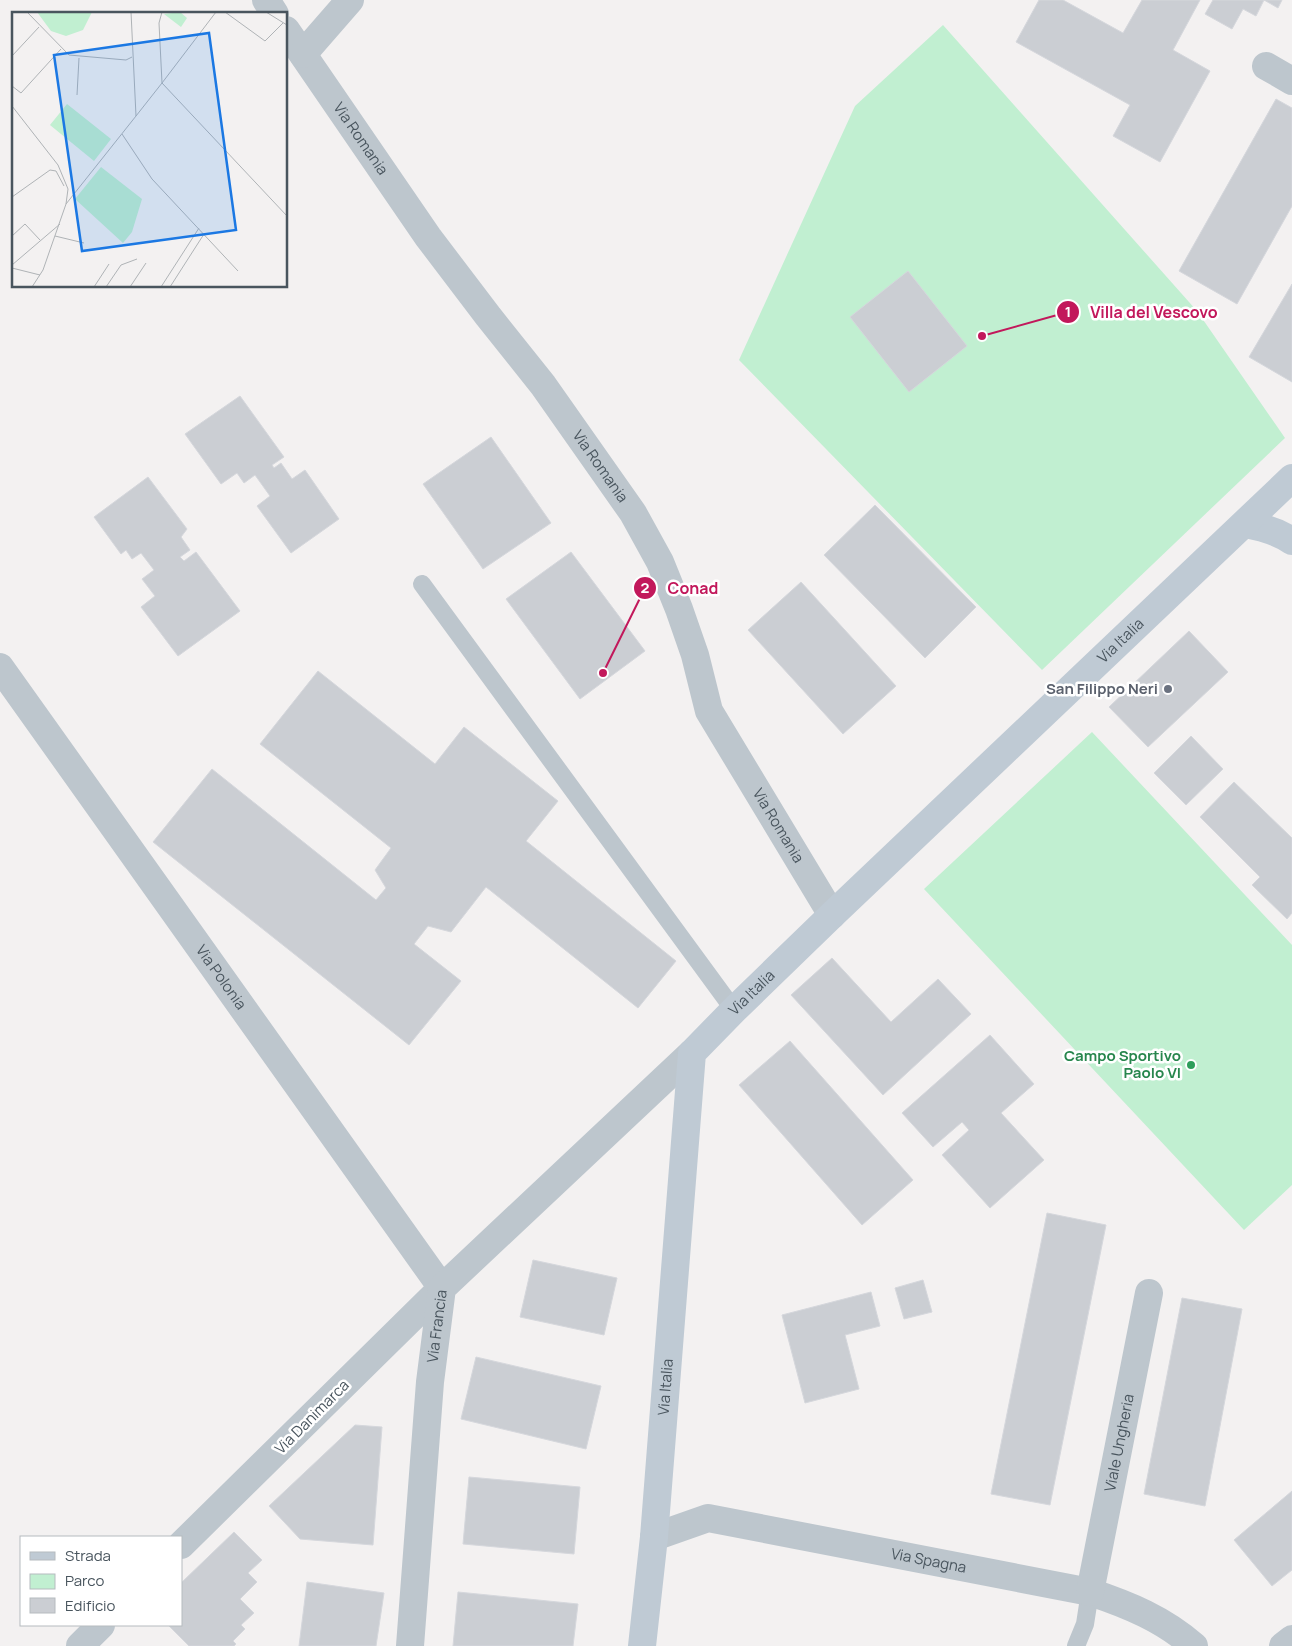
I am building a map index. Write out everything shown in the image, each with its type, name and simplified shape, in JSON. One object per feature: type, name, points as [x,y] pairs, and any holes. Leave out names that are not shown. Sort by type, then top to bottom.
[{"type":"street","points":[[302,54],[350,0]]},
{"type":"street","name":"Via Romania","points":[[288,33],[428,237],[543,385],[633,513],[660,562],[679,609],[709,711],[832,915]]},
{"type":"street","points":[[1266,66],[1292,81]]},
{"type":"street","name":"Via Italia","points":[[642,1646],[654,1537],[692,1053],[832,915],[1292,478]]},
{"type":"street","points":[[1245,524],[1274,531],[1292,541]]},
{"type":"street","name":"Via Polonia","points":[[0,667],[442,1288]]},
{"type":"street","name":"Via Francia","points":[[410,1646],[430,1382],[442,1288],[692,1053]]},
{"type":"street","name":"Via Danimarca","points":[[182,1544],[442,1288]]},
{"type":"street","name":"Viale Ungheria","points":[[1090,1592],[1149,1293]]},
{"type":"street","name":"Via Spagna","points":[[654,1537],[708,1518],[1090,1592],[1126,1604],[1154,1618],[1170,1627],[1194,1646]]},
{"type":"street","points":[[80,1646],[100,1626]]},
{"type":"street","points":[[1283,1646],[1292,1639]]},
{"type":"lane","points":[[422,584],[734,1010]]},
{"type":"lane","points":[[1076,1646],[1085,1624],[1090,1592]]},
{"type":"green space","points":[[943,25],[1197,311],[1285,438],[1042,670],[739,360],[855,106]]},
{"type":"green space","name":"Campo Sportivo Paolo VI","points":[[1092,732],[1292,945],[1292,1185],[1244,1230],[924,889]]},
{"type":"building","points":[[1039,0],[1063,0],[1123,33],[1142,0],[1200,0],[1173,50],[1210,71],[1160,162],[1113,136],[1130,105],[1016,42]]},
{"type":"building","points":[[1213,0],[1264,0],[1256,16],[1243,9],[1232,29],[1205,14]]},
{"type":"building","points":[[1264,0],[1282,0],[1278,8]]},
{"type":"building","points":[[1276,99],[1292,108],[1292,206],[1237,304],[1179,271]]},
{"type":"building","points":[[908,271],[967,346],[909,392],[850,317]]},
{"type":"building","points":[[1292,284],[1292,382],[1249,357]]},
{"type":"building","points":[[240,396],[284,457],[272,465],[274,468],[281,463],[292,479],[305,470],[339,519],[291,553],[257,506],[270,496],[255,475],[244,483],[237,473],[221,484],[185,434]]},
{"type":"building","points":[[491,437],[551,523],[483,569],[423,484]]},
{"type":"building","points":[[148,477],[187,529],[181,537],[190,550],[180,557],[184,561],[196,552],[240,611],[178,656],[141,607],[155,596],[142,579],[154,570],[141,553],[132,559],[126,550],[121,554],[94,517]]},
{"type":"building","points":[[875,505],[976,607],[925,658],[824,555]]},
{"type":"building","points":[[571,552],[645,651],[580,699],[506,599]]},
{"type":"building","points":[[801,582],[896,686],[843,734],[748,630]]},
{"type":"building","name":"San Filippo Neri","points":[[1189,631],[1228,672],[1148,747],[1109,707]]},
{"type":"building","points":[[318,671],[435,764],[464,727],[558,801],[526,841],[676,961],[638,1008],[486,887],[451,932],[428,926],[414,944],[461,981],[409,1045],[153,842],[212,769],[376,900],[386,888],[375,870],[391,848],[260,744]]},
{"type":"building","points":[[1191,736],[1223,769],[1186,805],[1154,773]]},
{"type":"building","points":[[1234,782],[1292,838],[1292,913],[1287,919],[1252,885],[1260,877],[1200,817]]},
{"type":"building","points":[[832,958],[891,1022],[938,979],[971,1014],[883,1095],[791,995]]},
{"type":"building","points":[[990,1035],[1034,1084],[1001,1113],[1044,1160],[990,1208],[942,1155],[969,1130],[962,1122],[933,1147],[902,1113]]},
{"type":"building","points":[[790,1041],[913,1180],[862,1225],[739,1085]]},
{"type":"building","points":[[1047,1213],[1106,1225],[1050,1505],[991,1494]]},
{"type":"building","points":[[533,1260],[617,1278],[604,1335],[520,1317]]},
{"type":"building","points":[[923,1280],[932,1312],[904,1319],[895,1288]]},
{"type":"building","points":[[871,1292],[880,1326],[845,1335],[859,1389],[805,1403],[782,1315]]},
{"type":"building","points":[[1182,1298],[1242,1309],[1205,1506],[1144,1494]]},
{"type":"building","points":[[476,1357],[601,1386],[586,1449],[461,1419]]},
{"type":"building","points":[[355,1425],[382,1427],[373,1545],[300,1539],[269,1506]]},
{"type":"building","points":[[469,1477],[580,1487],[574,1554],[463,1544]]},
{"type":"building","points":[[1292,1491],[1292,1570],[1272,1586],[1234,1540]]},
{"type":"building","points":[[234,1532],[262,1560],[248,1573],[257,1582],[240,1599],[254,1613],[241,1625],[245,1629],[233,1641],[236,1644],[234,1646],[189,1646],[169,1626],[182,1626],[182,1582]]},
{"type":"building","points":[[307,1582],[384,1593],[376,1646],[299,1646]]},
{"type":"building","points":[[458,1592],[578,1604],[573,1646],[453,1646]]},
{"type":"place","name":"Villa del Vescovo","points":[[982,336]]},
{"type":"place","name":"Conad","points":[[603,673]]},
{"type":"place","name":"San Filippo Neri","points":[[1168,689]]},
{"type":"place","name":"Campo Sportivo Paolo VI","points":[[1191,1065]]}]
